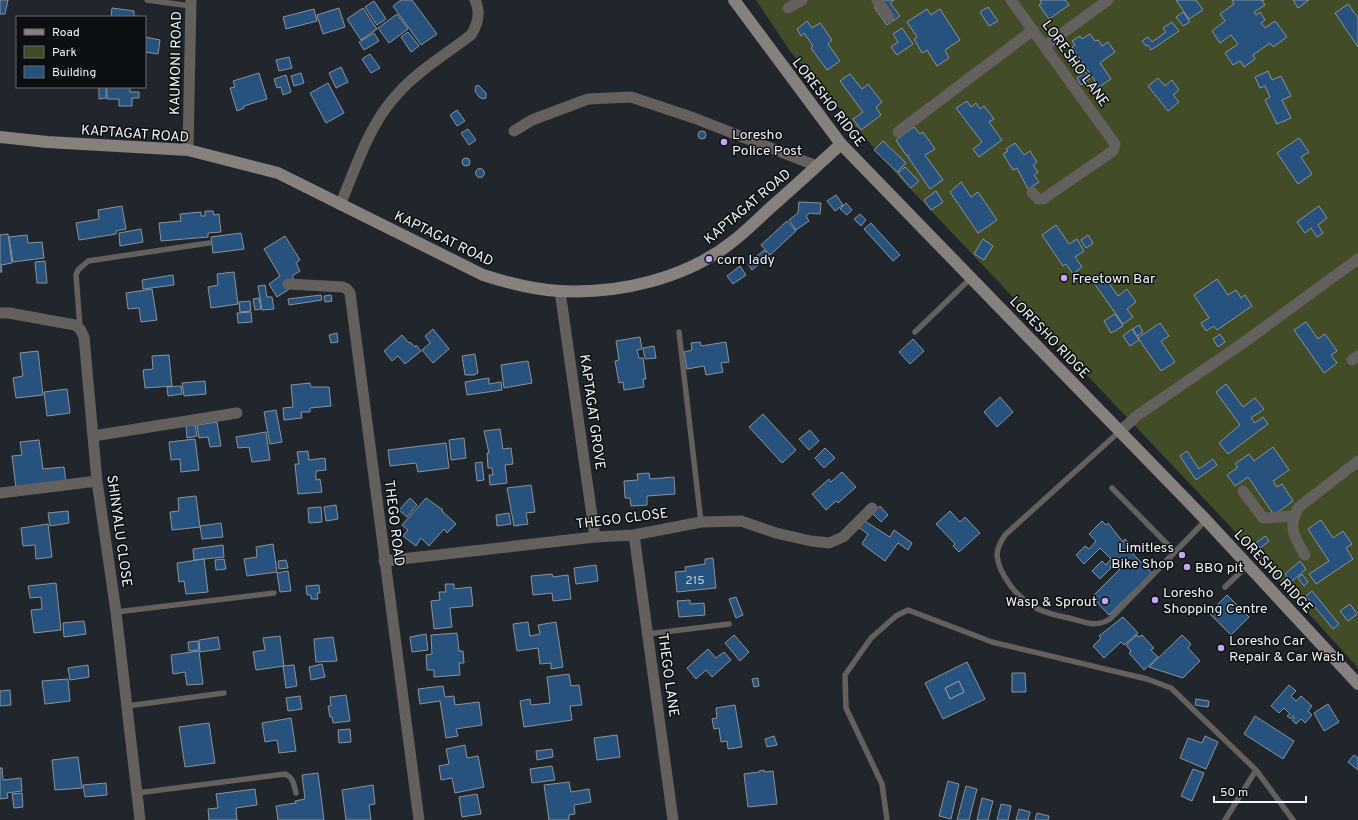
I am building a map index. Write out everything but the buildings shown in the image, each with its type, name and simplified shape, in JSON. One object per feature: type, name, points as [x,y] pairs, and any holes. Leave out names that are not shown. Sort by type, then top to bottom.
[{"type":"main road","name":"LORESHO RIDGE","points":[[734,0],[841,144],[1206,520],[1358,684]]},
{"type":"main road","name":"KAPTAGAT ROAD","points":[[0,137],[47,142],[188,150],[278,173],[483,275],[516,285],[560,291],[599,290],[644,283],[680,272],[709,257],[732,242],[841,144]]},
{"type":"street","points":[[340,205],[364,148],[381,115],[393,99],[407,84],[471,35],[477,25],[479,13],[475,0]]},
{"type":"street","points":[[788,8],[802,0]]},
{"type":"street","points":[[877,0],[889,17]]},
{"type":"street","name":"LORESHO LANE","points":[[1011,0],[1115,144],[1113,151],[1044,199],[1038,199],[1032,192]]},
{"type":"street","points":[[1045,46],[1108,0]]},
{"type":"street","name":"KAUMONI ROAD","points":[[188,150],[191,3]]},
{"type":"street","points":[[898,132],[1033,30]]},
{"type":"street","points":[[514,131],[532,120],[588,99],[631,97],[694,118],[817,166]]},
{"type":"street","points":[[1120,431],[1138,415],[1243,343],[1358,259]]},
{"type":"street","name":"THEGO ROAD","points":[[288,284],[343,287],[350,293],[419,820]]},
{"type":"street","name":"KAPTAGAT GROVE","points":[[560,291],[595,537]]},
{"type":"street","points":[[0,313],[9,313],[65,322],[75,325],[80,329]]},
{"type":"street","name":"SHINYALU CLOSE","points":[[80,329],[84,337],[97,481],[116,612],[140,820]]},
{"type":"street","points":[[93,436],[237,413]]},
{"type":"street","points":[[1305,555],[1293,533],[1294,516],[1299,507],[1358,461]]},
{"type":"street","points":[[0,493],[97,481]]},
{"type":"street","points":[[1243,491],[1263,518],[1294,516]]},
{"type":"street","name":"THEGO CLOSE","points":[[384,561],[595,537],[634,535],[701,522],[741,521],[811,541],[829,542],[843,537],[872,508]]},
{"type":"street","name":"THEGO LANE","points":[[634,535],[671,820]]},
{"type":"lane","points":[[147,0],[191,3]]},
{"type":"lane","points":[[80,329],[76,275],[78,270],[88,261],[209,243]]},
{"type":"lane","points":[[915,332],[972,278]]},
{"type":"lane","points":[[680,332],[701,522]]},
{"type":"lane","points":[[1120,431],[1005,535],[999,544],[997,554],[1004,575],[1021,597],[1036,608],[1058,615],[1099,624],[1110,619],[1206,520]]},
{"type":"lane","points":[[1112,488],[1175,552]]},
{"type":"lane","points":[[1225,587],[1248,564]]},
{"type":"lane","points":[[116,612],[274,593]]},
{"type":"lane","points":[[887,820],[882,784],[846,708],[845,675],[871,638],[896,616],[908,610],[992,642],[1147,679],[1171,688],[1256,770],[1293,820]]},
{"type":"lane","points":[[648,634],[729,624]]},
{"type":"lane","points":[[126,706],[224,693]]},
{"type":"lane","points":[[1225,820],[1256,770]]},
{"type":"lane","points":[[137,793],[284,774],[292,780],[296,793]]},
{"type":"green space","points":[[756,0],[1358,0],[1358,668],[1228,524],[901,179],[790,51]]},
{"type":"place","name":"Loresho Police Post","points":[[724,142]]},
{"type":"place","name":"corn lady","points":[[709,259]]},
{"type":"place","name":"Freetown Bar","points":[[1064,278]]},
{"type":"place","name":"Limitless Bike Shop","points":[[1182,555]]},
{"type":"place","name":"BBQ pit","points":[[1187,567]]},
{"type":"place","name":"Loresho Shopping Centre","points":[[1155,600]]},
{"type":"place","name":"Wasp & Sprout","points":[[1105,601]]},
{"type":"place","name":"Loresho Car Repair & Car Wash","points":[[1221,648]]}]
